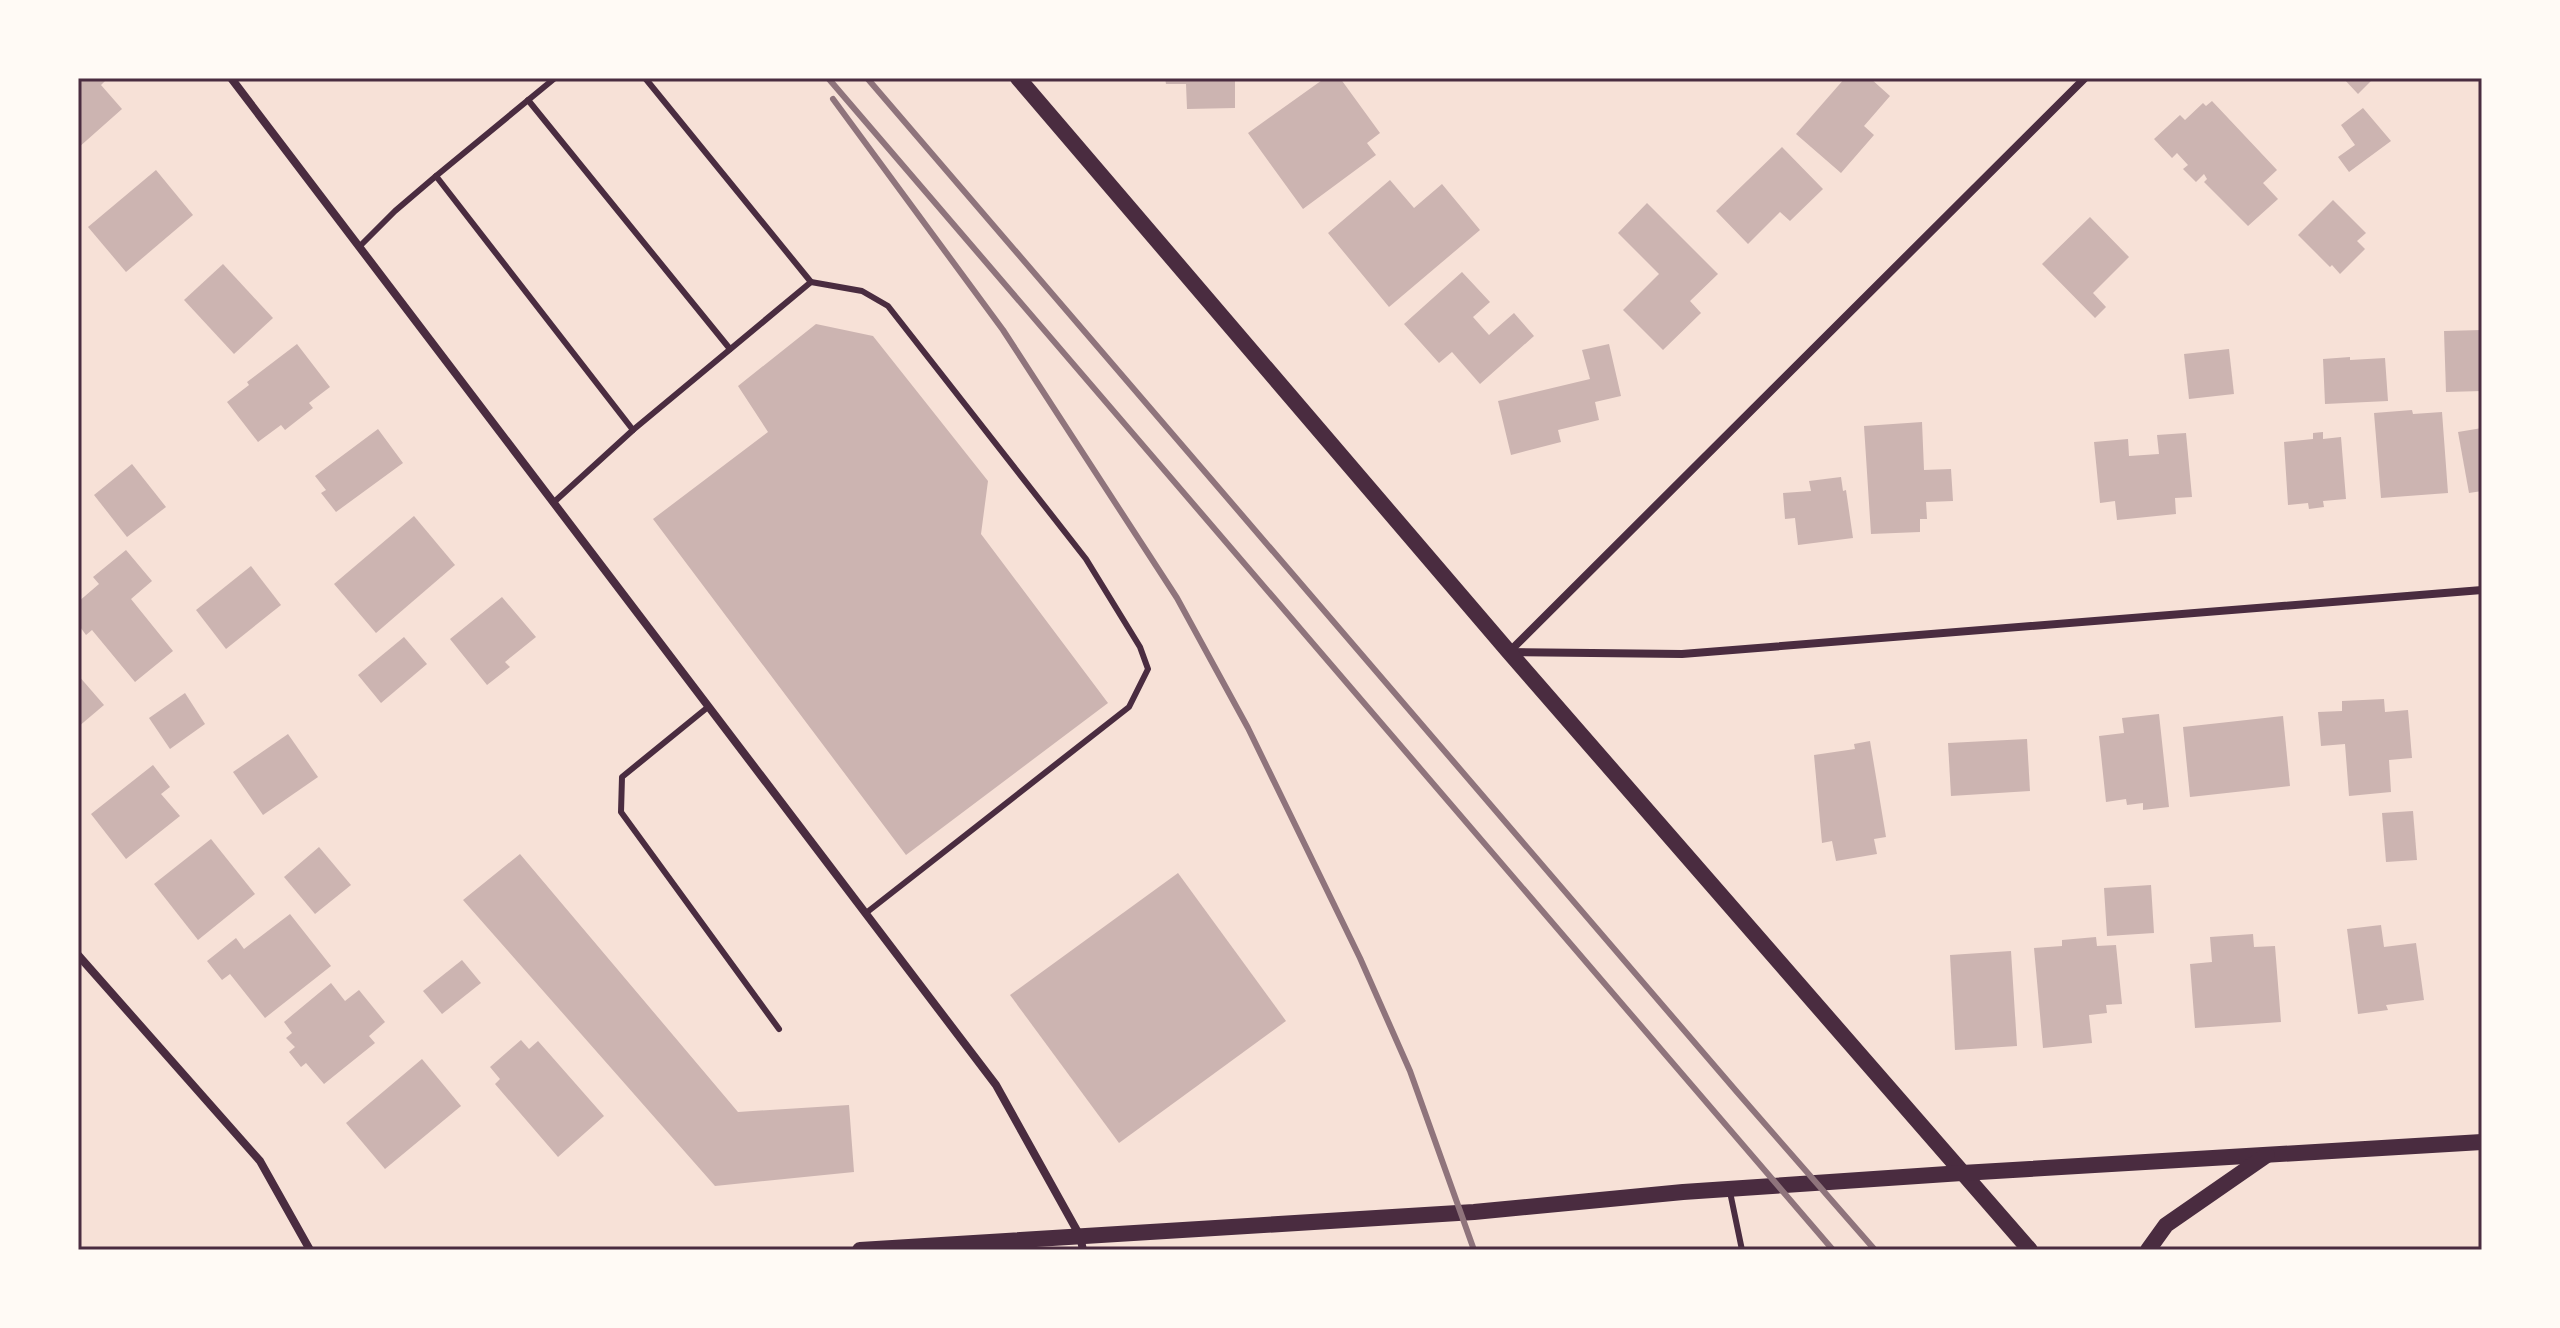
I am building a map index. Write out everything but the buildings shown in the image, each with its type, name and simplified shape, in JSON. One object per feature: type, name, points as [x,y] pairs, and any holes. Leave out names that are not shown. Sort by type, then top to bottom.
[{"type":"main road","points":[[1018,78],[1509,652],[2030,1250]]},
{"type":"main road","points":[[860,1250],[1081,1243],[1729,1188],[2482,1142]]},
{"type":"main road","points":[[2148,1250],[2166,1225],[2268,1155]]},
{"type":"street","points":[[231,78],[996,1085],[1081,1243]]},
{"type":"street","points":[[1509,652],[2085,78]]},
{"type":"street","points":[[1509,652],[1682,654],[2482,590]]},
{"type":"street","points":[[78,955],[260,1161],[310,1250]]},
{"type":"lane","points":[[359,247],[395,211],[555,78]]},
{"type":"lane","points":[[645,78],[811,282],[862,291],[888,306],[1086,559],[1140,647],[1148,669],[1129,707],[866,913]]},
{"type":"lane","points":[[528,100],[730,349]]},
{"type":"lane","points":[[436,176],[633,430]]},
{"type":"lane","points":[[553,503],[633,430],[811,282]]},
{"type":"lane","points":[[708,707],[622,777],[621,812],[779,1029]]},
{"type":"lane","points":[[1729,1188],[1742,1250]]},
{"type":"railway","points":[[828,78],[1833,1250]]},
{"type":"railway","points":[[867,78],[1875,1250]]},
{"type":"railway","points":[[833,99],[1003,330],[1177,598],[1248,728],[1360,958],[1410,1071],[1474,1250]]}]
